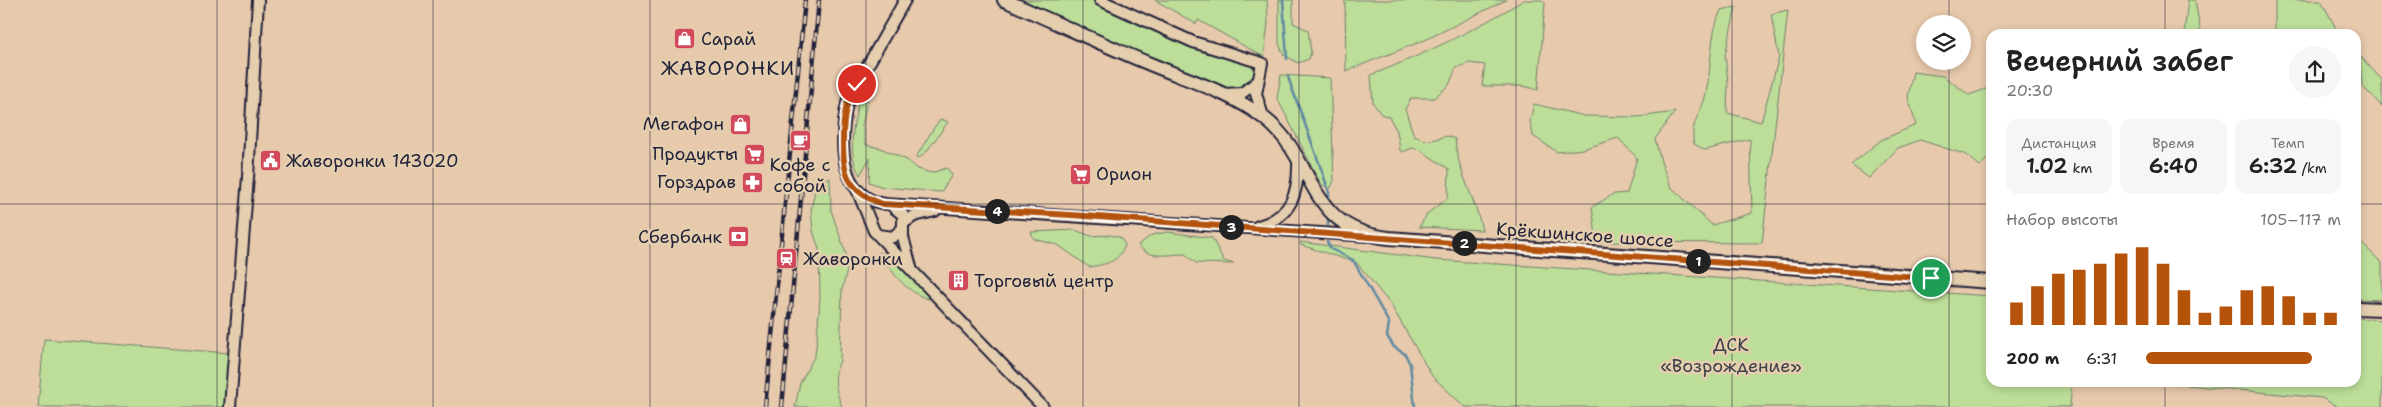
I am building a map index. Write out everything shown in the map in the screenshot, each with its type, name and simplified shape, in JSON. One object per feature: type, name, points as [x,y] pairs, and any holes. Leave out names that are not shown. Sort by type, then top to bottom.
[{"type":"main road","name":"Крёкшинское шоссе","points":[[1004,0],[1221,94],[1263,116],[1282,134],[1298,158],[1317,196],[1330,213],[1352,228],[1385,238],[1986,282]]},
{"type":"main road","points":[[2361,308],[2382,310]]},
{"type":"street","points":[[230,407],[248,177],[258,0]]},
{"type":"street","points":[[905,0],[848,100],[846,108],[844,165],[849,180],[868,198],[900,210],[906,256],[912,271]]},
{"type":"street","points":[[1100,0],[1193,42],[1262,63],[1257,82],[1257,98],[1263,116]]},
{"type":"street","points":[[1221,94],[1242,93],[1257,82]]},
{"type":"street","points":[[1248,228],[1271,222],[1288,208],[1296,184],[1298,158]]},
{"type":"street","points":[[855,187],[873,229],[878,235],[1043,407]]},
{"type":"street","points":[[871,221],[873,212],[887,204],[1385,238]]},
{"type":"street","points":[[878,235],[893,237],[918,214],[950,208]]},
{"type":"green space","points":[[1016,0],[1096,0],[1258,64],[1254,76],[1247,84],[1225,90]]},
{"type":"green space","points":[[1155,0],[1267,0],[1268,22],[1264,57],[1198,20],[1196,24]]},
{"type":"green space","points":[[1279,0],[1293,0],[1293,23],[1308,30],[1311,52],[1309,59],[1298,63],[1284,55],[1279,44]]},
{"type":"green space","points":[[1345,0],[1506,0],[1425,40],[1346,71]]},
{"type":"green space","points":[[1524,0],[1542,0],[1545,3],[1538,90],[1524,86],[1482,86],[1485,65],[1469,63],[1456,68],[1449,85],[1434,98],[1411,98],[1405,109],[1414,136],[1429,141],[1447,136],[1455,139],[1459,162],[1476,207],[1482,230],[1419,227],[1428,213],[1448,198],[1449,169],[1420,150],[1412,148],[1403,152],[1400,150],[1397,131],[1389,117],[1381,114],[1373,103],[1371,75],[1449,41]]},
{"type":"green space","points":[[2188,0],[2195,0],[2200,29],[2185,29]]},
{"type":"green space","points":[[2275,0],[2321,0],[2336,29],[2275,29]]},
{"type":"green space","points":[[1736,7],[1725,55],[1728,82],[1727,113],[1761,122],[1779,57],[1771,14],[1788,10],[1762,243],[1597,242],[1592,207],[1614,194],[1627,193],[1637,158],[1618,138],[1583,149],[1557,152],[1533,136],[1530,121],[1534,104],[1584,116],[1638,117],[1675,112],[1655,139],[1662,165],[1671,187],[1712,225],[1752,213],[1750,139],[1705,150],[1694,144],[1693,137],[1693,130],[1706,93],[1717,20],[1721,10]]},
{"type":"green space","points":[[2361,57],[2382,80],[2382,106],[2362,86]]},
{"type":"green space","points":[[1913,72],[1943,76],[1969,95],[1986,89],[1986,160],[1980,166],[1967,155],[1920,140],[1898,148],[1869,178],[1851,165],[1881,140],[1916,125],[1908,97]]},
{"type":"green space","points":[[1281,75],[1330,78],[1334,181],[1330,189],[1321,184],[1277,98]]},
{"type":"green space","points":[[864,87],[868,97],[862,126],[866,145],[880,148],[907,160],[918,169],[931,173],[947,168],[952,175],[941,192],[883,187],[869,182],[870,158],[860,175],[855,166],[852,144],[857,107]]},
{"type":"green space","points":[[941,119],[948,122],[927,151],[919,158],[916,157],[935,126]]},
{"type":"green space","points":[[830,178],[831,210],[849,263],[842,290],[840,361],[836,372],[838,396],[842,407],[795,407],[800,383],[815,355],[817,338],[820,298],[819,249],[813,231],[811,210],[816,185],[821,180]]},
{"type":"green space","points":[[1075,230],[1091,236],[1110,235],[1120,237],[1125,245],[1119,256],[1111,262],[1089,267],[1058,245],[1034,239],[1031,232]]},
{"type":"green space","points":[[1168,232],[1212,238],[1224,261],[1234,264],[1196,263],[1185,254],[1147,253],[1138,245],[1152,235]]},
{"type":"green space","name":"ДСК «Возрождение»","points":[[1300,242],[1436,260],[1986,296],[1986,387],[2072,387],[2070,407],[1465,407],[1432,376],[1391,305],[1357,263],[1301,245]]},
{"type":"green space","points":[[2361,243],[2382,263],[2382,300],[2361,299]]},
{"type":"green space","points":[[878,253],[885,253],[926,292],[929,299],[917,294],[900,281],[889,266],[878,261],[875,257]]},
{"type":"green space","points":[[2361,318],[2382,320],[2382,407],[2338,407],[2322,398],[2207,387],[2361,387]]},
{"type":"green space","points":[[44,339],[230,353],[225,407],[38,407]]},
{"type":"waterway","points":[[1283,0],[1287,59]]},
{"type":"waterway","points":[[1288,77],[1329,192],[1329,201]]},
{"type":"waterway","points":[[1328,214],[1328,225]]},
{"type":"waterway","points":[[1327,242],[1331,249],[1353,260],[1389,323],[1387,336],[1394,347],[1405,354],[1410,364],[1415,407]]},
{"type":"railway","points":[[765,407],[805,0]]},
{"type":"railway","points":[[782,407],[819,0]]},
{"type":"place","name":"Сарай","points":[[685,39]]},
{"type":"place","name":"Мегафон","points":[[740,124]]},
{"type":"place","name":"Кофе с собой","points":[[800,140]]},
{"type":"place","name":"Продукты","points":[[754,154]]},
{"type":"place","name":"Жаворонки 143020","points":[[270,161]]},
{"type":"place","name":"Орион","points":[[1080,174]]},
{"type":"place","name":"Горздрав","points":[[752,182]]},
{"type":"place","name":"Сбербанк","points":[[738,237]]},
{"type":"place","name":"Жаворонки","points":[[787,259]]},
{"type":"place","name":"Торговый центр","points":[[958,281]]},
{"type":"district","name":"ЖАВОРОНКИ","points":[[728,68]]},
{"type":"route","points":[[857,84],[848,100],[844,117],[844,162],[848,177],[861,193],[883,204],[1316,232],[1931,278]]}]
